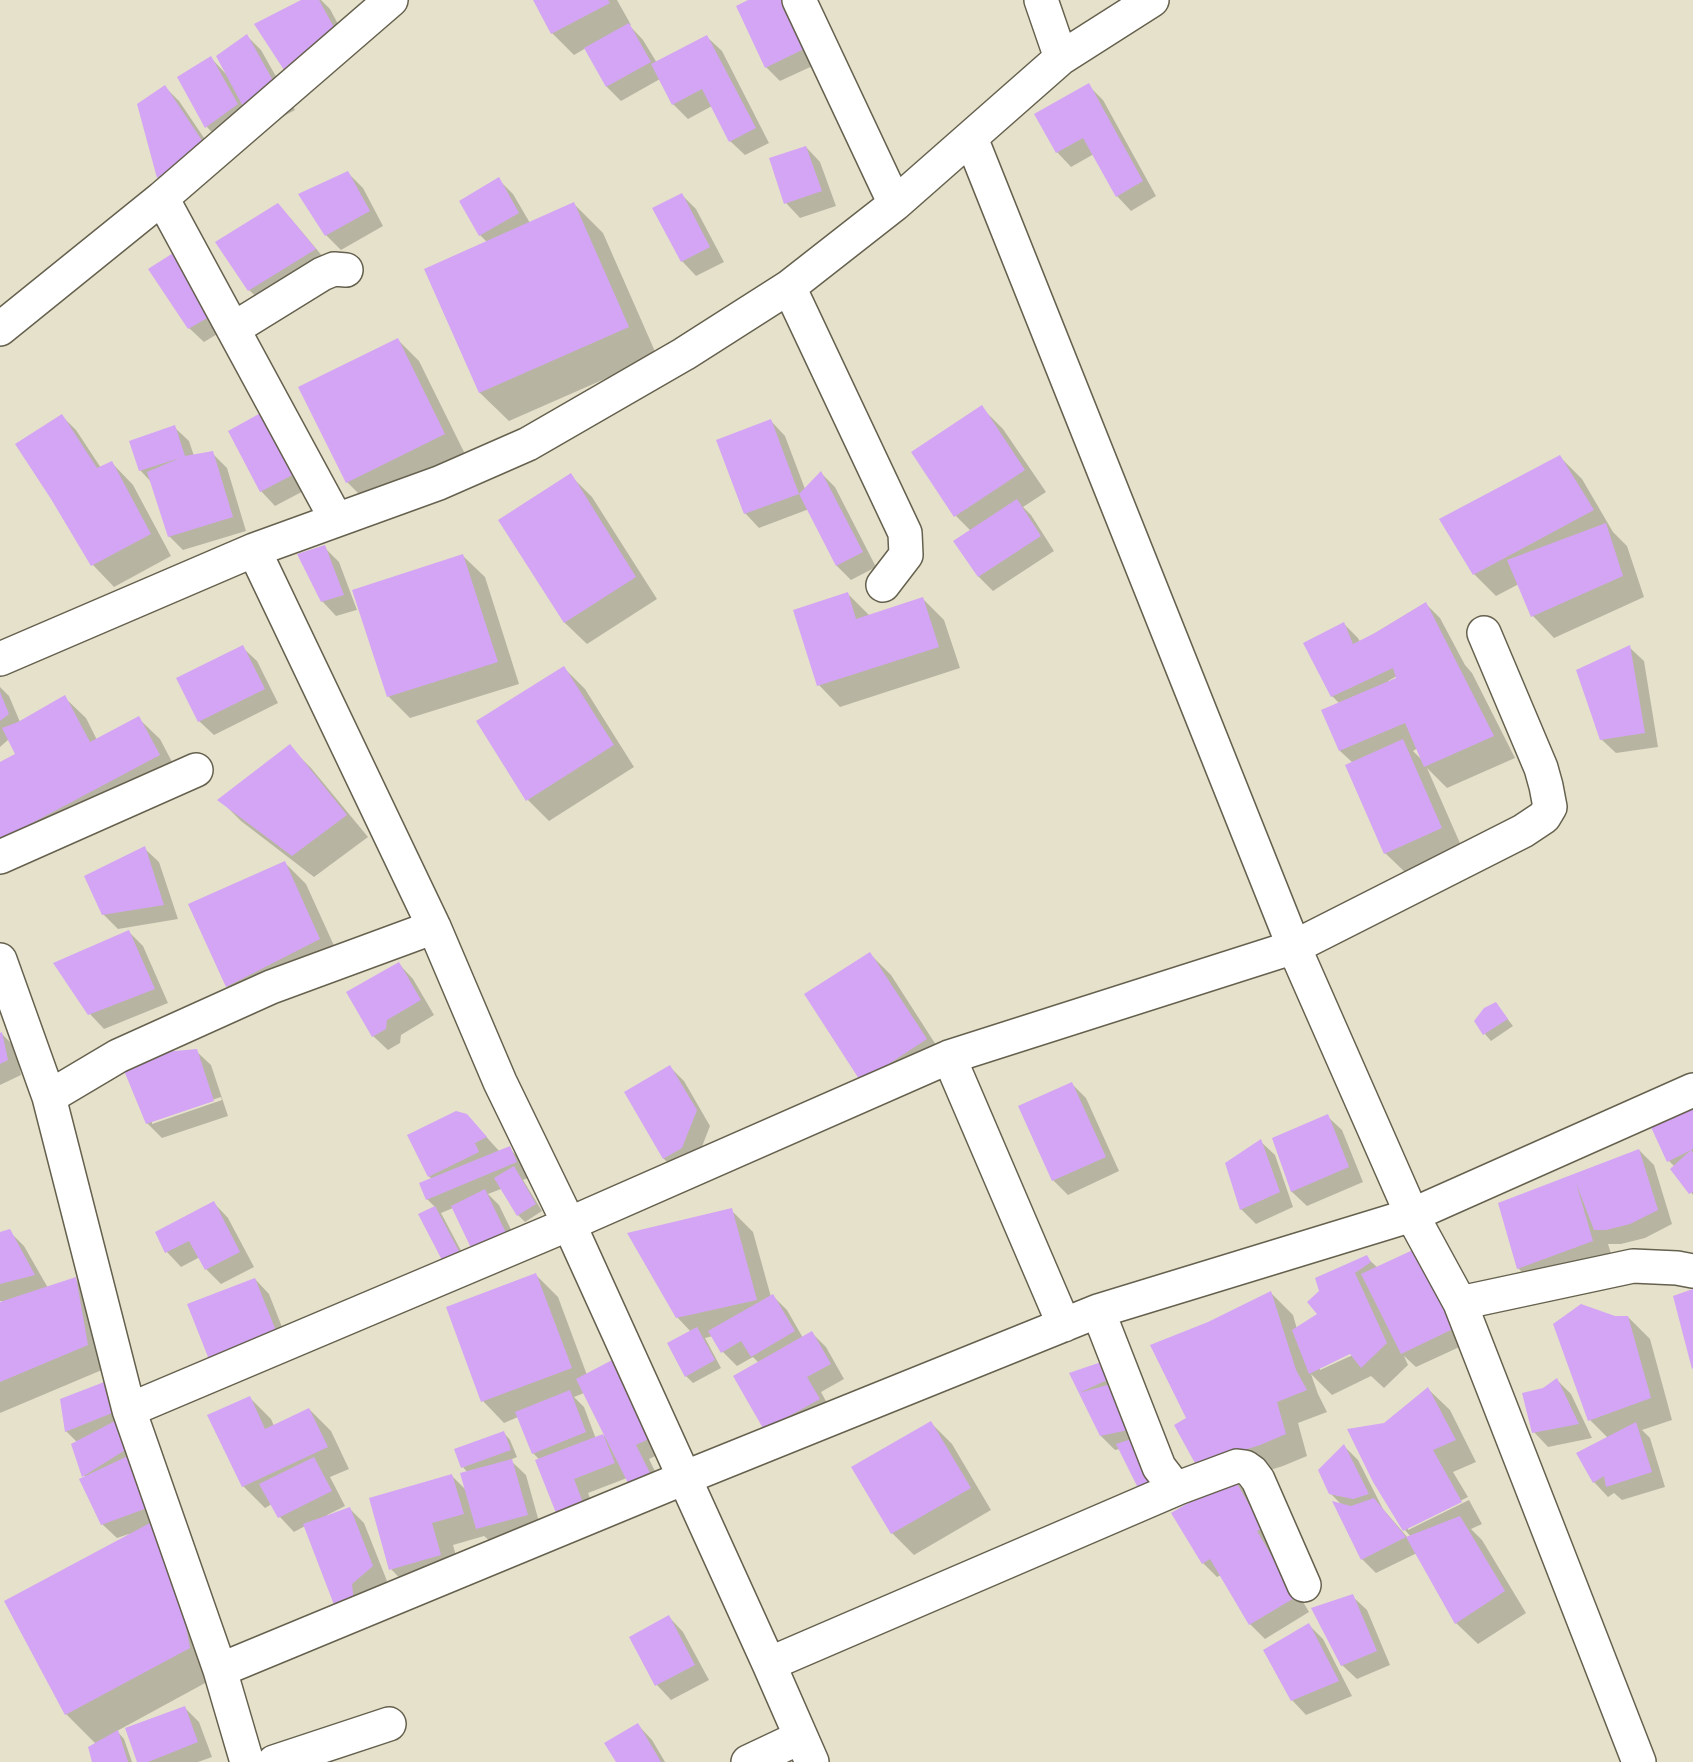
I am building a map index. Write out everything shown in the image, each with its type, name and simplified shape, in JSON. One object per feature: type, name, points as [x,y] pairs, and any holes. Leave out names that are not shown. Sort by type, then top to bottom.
[{"type":"street","points":[[0,329],[162,198],[391,0]]},
{"type":"street","points":[[799,0],[895,204]]},
{"type":"street","points":[[1041,0],[1061,58]]},
{"type":"street","points":[[0,659],[254,550],[439,483],[528,444],[684,354],[789,287],[895,204],[1061,58],[1152,0]]},
{"type":"street","points":[[971,138],[1294,947],[1412,1215],[1460,1303],[1639,1762]]},
{"type":"street","points":[[162,198],[336,519]]},
{"type":"street","points":[[233,329],[322,274],[334,269],[346,270]]},
{"type":"street","points":[[789,287],[905,533],[906,555],[883,585]]},
{"type":"street","points":[[254,550],[434,927],[500,1082],[569,1224],[807,1749],[748,1762]]},
{"type":"street","points":[[129,1410],[569,1224],[949,1058],[1294,947],[1523,831],[1544,817],[1550,807],[1541,768],[1484,633]]},
{"type":"street","points":[[0,857],[196,770]]},
{"type":"street","points":[[49,1097],[118,1056],[271,987],[434,927]]},
{"type":"street","points":[[0,960],[49,1097],[129,1410],[220,1670],[247,1762]]},
{"type":"street","points":[[949,1058],[1064,1325]]},
{"type":"street","points":[[220,1670],[684,1478],[1098,1311],[1412,1215],[1693,1090]]},
{"type":"street","points":[[1460,1303],[1634,1266],[1693,1271]]},
{"type":"street","points":[[1098,1311],[1159,1467],[1178,1488]]},
{"type":"street","points":[[769,1664],[1178,1488],[1237,1466],[1245,1467],[1258,1480],[1304,1584]]},
{"type":"street","points":[[274,1762],[389,1724]]},
{"type":"building","points":[[301,0],[319,0],[340,38],[284,70],[254,24]]},
{"type":"building","points":[[533,0],[608,0],[610,3],[551,34]]},
{"type":"building","points":[[748,0],[783,0],[806,48],[765,68],[736,6]]},
{"type":"building","points":[[629,23],[651,62],[606,87],[584,48]]},
{"type":"building","points":[[247,34],[281,95],[247,114],[216,56]]},
{"type":"building","points":[[707,35],[756,128],[729,142],[702,89],[672,105],[651,64]]},
{"type":"building","points":[[211,56],[238,104],[205,128],[177,77]]},
{"type":"building","points":[[1089,83],[1143,181],[1116,197],[1083,138],[1056,153],[1034,114]]},
{"type":"building","points":[[165,85],[205,145],[157,178],[137,104]]},
{"type":"building","points":[[806,146],[822,191],[784,204],[769,158]]},
{"type":"building","points":[[348,171],[370,211],[325,236],[298,194]]},
{"type":"building","points":[[499,177],[519,213],[479,236],[459,201]]},
{"type":"building","points":[[682,193],[710,247],[681,262],[652,208]]},
{"type":"building","points":[[574,202],[629,327],[479,393],[424,269]]},
{"type":"building","points":[[278,203],[316,249],[248,291],[215,242]]},
{"type":"building","points":[[181,248],[216,313],[188,329],[148,269]]},
{"type":"building","points":[[398,338],[445,434],[346,483],[298,387]]},
{"type":"building","points":[[982,405],[1025,470],[954,517],[911,452]]},
{"type":"building","points":[[268,409],[300,471],[260,492],[228,431]]},
{"type":"building","points":[[62,414],[97,468],[112,461],[151,534],[91,566],[15,444]]},
{"type":"building","points":[[771,419],[799,494],[744,514],[716,440]]},
{"type":"building","points":[[175,425],[185,456],[213,451],[233,517],[168,537],[147,472],[180,458],[139,471],[129,441]]},
{"type":"building","points":[[1560,455],[1594,510],[1473,575],[1439,519]]},
{"type":"building","points":[[821,471],[863,552],[836,566],[799,494]]},
{"type":"building","points":[[571,473],[636,577],[564,623],[498,520]]},
{"type":"building","points":[[1017,499],[1041,536],[978,577],[953,541]]},
{"type":"building","points":[[1606,523],[1623,576],[1531,617],[1507,560]]},
{"type":"building","points":[[325,545],[344,595],[321,602],[297,554]]},
{"type":"building","points":[[463,554],[498,662],[387,697],[352,590]]},
{"type":"building","points":[[848,592],[856,619],[923,597],[939,647],[817,686],[793,610]]},
{"type":"building","points":[[1426,602],[1494,736],[1424,767],[1405,723],[1339,751],[1321,710],[1396,678],[1393,668],[1331,697],[1303,643],[1344,622],[1353,644]]},
{"type":"building","points":[[243,645],[265,689],[198,722],[176,678]]},
{"type":"building","points":[[1630,645],[1645,733],[1600,740],[1576,670]]},
{"type":"building","points":[[564,666],[614,745],[526,801],[476,721]]},
{"type":"building","points":[[0,692],[9,714],[0,721]]},
{"type":"building","points":[[65,695],[90,742],[139,716],[160,755],[0,840],[0,762],[15,754],[2,728],[18,722]]},
{"type":"building","points":[[1403,739],[1442,828],[1384,854],[1345,765]]},
{"type":"building","points":[[290,744],[347,815],[292,856],[217,800]]},
{"type":"building","points":[[145,846],[164,905],[102,915],[84,876]]},
{"type":"building","points":[[285,861],[320,939],[226,987],[188,904]]},
{"type":"building","points":[[129,930],[155,989],[88,1015],[53,963]]},
{"type":"building","points":[[870,952],[927,1039],[861,1082],[804,994]]},
{"type":"building","points":[[399,962],[421,1000],[387,1020],[386,1029],[372,1037],[346,992]]},
{"type":"building","points":[[1496,1002],[1508,1019],[1483,1035],[1474,1021],[1484,1008]]},
{"type":"building","points":[[2,1032],[8,1060],[0,1064],[0,1033]]},
{"type":"building","points":[[197,1049],[214,1101],[146,1124],[118,1056]]},
{"type":"building","points":[[670,1065],[697,1110],[682,1148],[663,1159],[624,1092]]},
{"type":"building","points":[[1072,1082],[1106,1157],[1052,1181],[1018,1106]]},
{"type":"building","points":[[1693,1103],[1693,1149],[1667,1162],[1650,1125]]},
{"type":"building","points":[[456,1111],[467,1114],[487,1137],[475,1143],[479,1152],[428,1177],[407,1135]]},
{"type":"building","points":[[1328,1114],[1349,1167],[1291,1192],[1272,1138]]},
{"type":"building","points":[[1261,1139],[1280,1192],[1240,1210],[1225,1163]]},
{"type":"building","points":[[510,1146],[517,1162],[426,1200],[419,1183]]},
{"type":"building","points":[[1639,1149],[1658,1210],[1630,1224],[1606,1230],[1594,1230],[1576,1183],[1593,1241],[1517,1269],[1498,1203]]},
{"type":"building","points":[[1691,1150],[1693,1153],[1693,1192],[1689,1194],[1670,1169]]},
{"type":"building","points":[[514,1166],[536,1204],[517,1216],[494,1178]]},
{"type":"building","points":[[485,1189],[506,1233],[472,1250],[451,1206]]},
{"type":"building","points":[[214,1201],[240,1252],[205,1270],[189,1241],[165,1253],[155,1232]]},
{"type":"building","points":[[435,1206],[461,1255],[444,1264],[418,1214]]},
{"type":"building","points":[[732,1208],[757,1300],[676,1318],[627,1233]]},
{"type":"building","points":[[10,1229],[35,1275],[0,1284],[0,1232]]},
{"type":"building","points":[[1415,1249],[1453,1329],[1401,1354],[1361,1274]]},
{"type":"building","points":[[1367,1255],[1371,1262],[1355,1273],[1387,1343],[1361,1368],[1350,1354],[1309,1374],[1292,1330],[1317,1314],[1307,1302],[1319,1291],[1315,1278]]},
{"type":"building","points":[[536,1273],[572,1368],[481,1402],[446,1307]]},
{"type":"building","points":[[76,1277],[88,1345],[0,1382],[0,1302]]},
{"type":"building","points":[[255,1278],[280,1341],[212,1367],[187,1304]]},
{"type":"building","points":[[1693,1289],[1693,1368],[1692,1369],[1673,1296]]},
{"type":"building","points":[[1271,1291],[1296,1370],[1307,1390],[1277,1402],[1286,1434],[1260,1445],[1196,1465],[1174,1425],[1186,1418],[1150,1345],[1208,1322]]},
{"type":"building","points":[[773,1294],[795,1331],[751,1357],[741,1341],[721,1353],[708,1331]]},
{"type":"building","points":[[1581,1304],[1615,1316],[1628,1316],[1651,1398],[1588,1421],[1553,1324]]},
{"type":"building","points":[[697,1327],[715,1360],[685,1377],[667,1343]]},
{"type":"building","points":[[812,1331],[831,1364],[807,1377],[820,1399],[764,1430],[733,1376]]},
{"type":"building","points":[[1116,1357],[1107,1380],[1079,1393],[1125,1380],[1128,1430],[1100,1436],[1069,1373]]},
{"type":"building","points":[[616,1358],[655,1436],[636,1445],[656,1485],[634,1495],[576,1379]]},
{"type":"building","points":[[1557,1378],[1579,1424],[1532,1433],[1522,1393],[1543,1388]]},
{"type":"building","points":[[112,1379],[122,1409],[65,1432],[60,1399]]},
{"type":"building","points":[[1428,1387],[1456,1440],[1433,1450],[1462,1502],[1403,1531],[1373,1482],[1347,1429],[1384,1423]]},
{"type":"building","points":[[570,1390],[586,1432],[532,1454],[515,1412]]},
{"type":"building","points":[[250,1396],[265,1429],[309,1408],[328,1447],[242,1487],[207,1415]]},
{"type":"building","points":[[117,1420],[130,1447],[82,1477],[71,1444]]},
{"type":"building","points":[[931,1421],[971,1488],[891,1534],[851,1467]]},
{"type":"building","points":[[1636,1422],[1652,1472],[1606,1487],[1604,1476],[1593,1483],[1576,1453]]},
{"type":"building","points":[[504,1431],[511,1450],[461,1468],[454,1449]]},
{"type":"building","points":[[603,1434],[615,1463],[574,1479],[585,1508],[558,1518],[535,1460]]},
{"type":"building","points":[[1135,1438],[1156,1483],[1138,1488],[1116,1444]]},
{"type":"building","points":[[1344,1444],[1369,1494],[1353,1499],[1329,1494],[1318,1470]]},
{"type":"building","points":[[128,1456],[150,1507],[101,1525],[79,1479]]},
{"type":"building","points":[[314,1457],[332,1491],[278,1518],[259,1484]]},
{"type":"building","points":[[512,1459],[528,1515],[476,1529],[460,1473]]},
{"type":"building","points":[[452,1474],[464,1514],[432,1523],[441,1555],[389,1570],[369,1498]]},
{"type":"building","points":[[1233,1477],[1263,1528],[1257,1531],[1296,1597],[1249,1625],[1210,1559],[1202,1564],[1171,1513]]},
{"type":"building","points":[[1374,1498],[1406,1537],[1361,1560],[1332,1501],[1351,1506]]},
{"type":"building","points":[[350,1507],[373,1566],[352,1584],[354,1603],[336,1610],[303,1524]]},
{"type":"building","points":[[165,1515],[190,1648],[65,1715],[4,1601]]},
{"type":"building","points":[[1460,1516],[1505,1591],[1455,1624],[1406,1537]]},
{"type":"building","points":[[1353,1594],[1377,1651],[1341,1666],[1311,1608]]},
{"type":"building","points":[[669,1615],[695,1665],[655,1686],[629,1637]]},
{"type":"building","points":[[1309,1623],[1339,1681],[1291,1701],[1263,1650]]},
{"type":"building","points":[[185,1706],[198,1742],[148,1762],[137,1762],[125,1728]]},
{"type":"building","points":[[638,1723],[661,1762],[616,1762],[604,1743]]},
{"type":"building","points":[[118,1730],[128,1762],[92,1762],[88,1747]]}]
